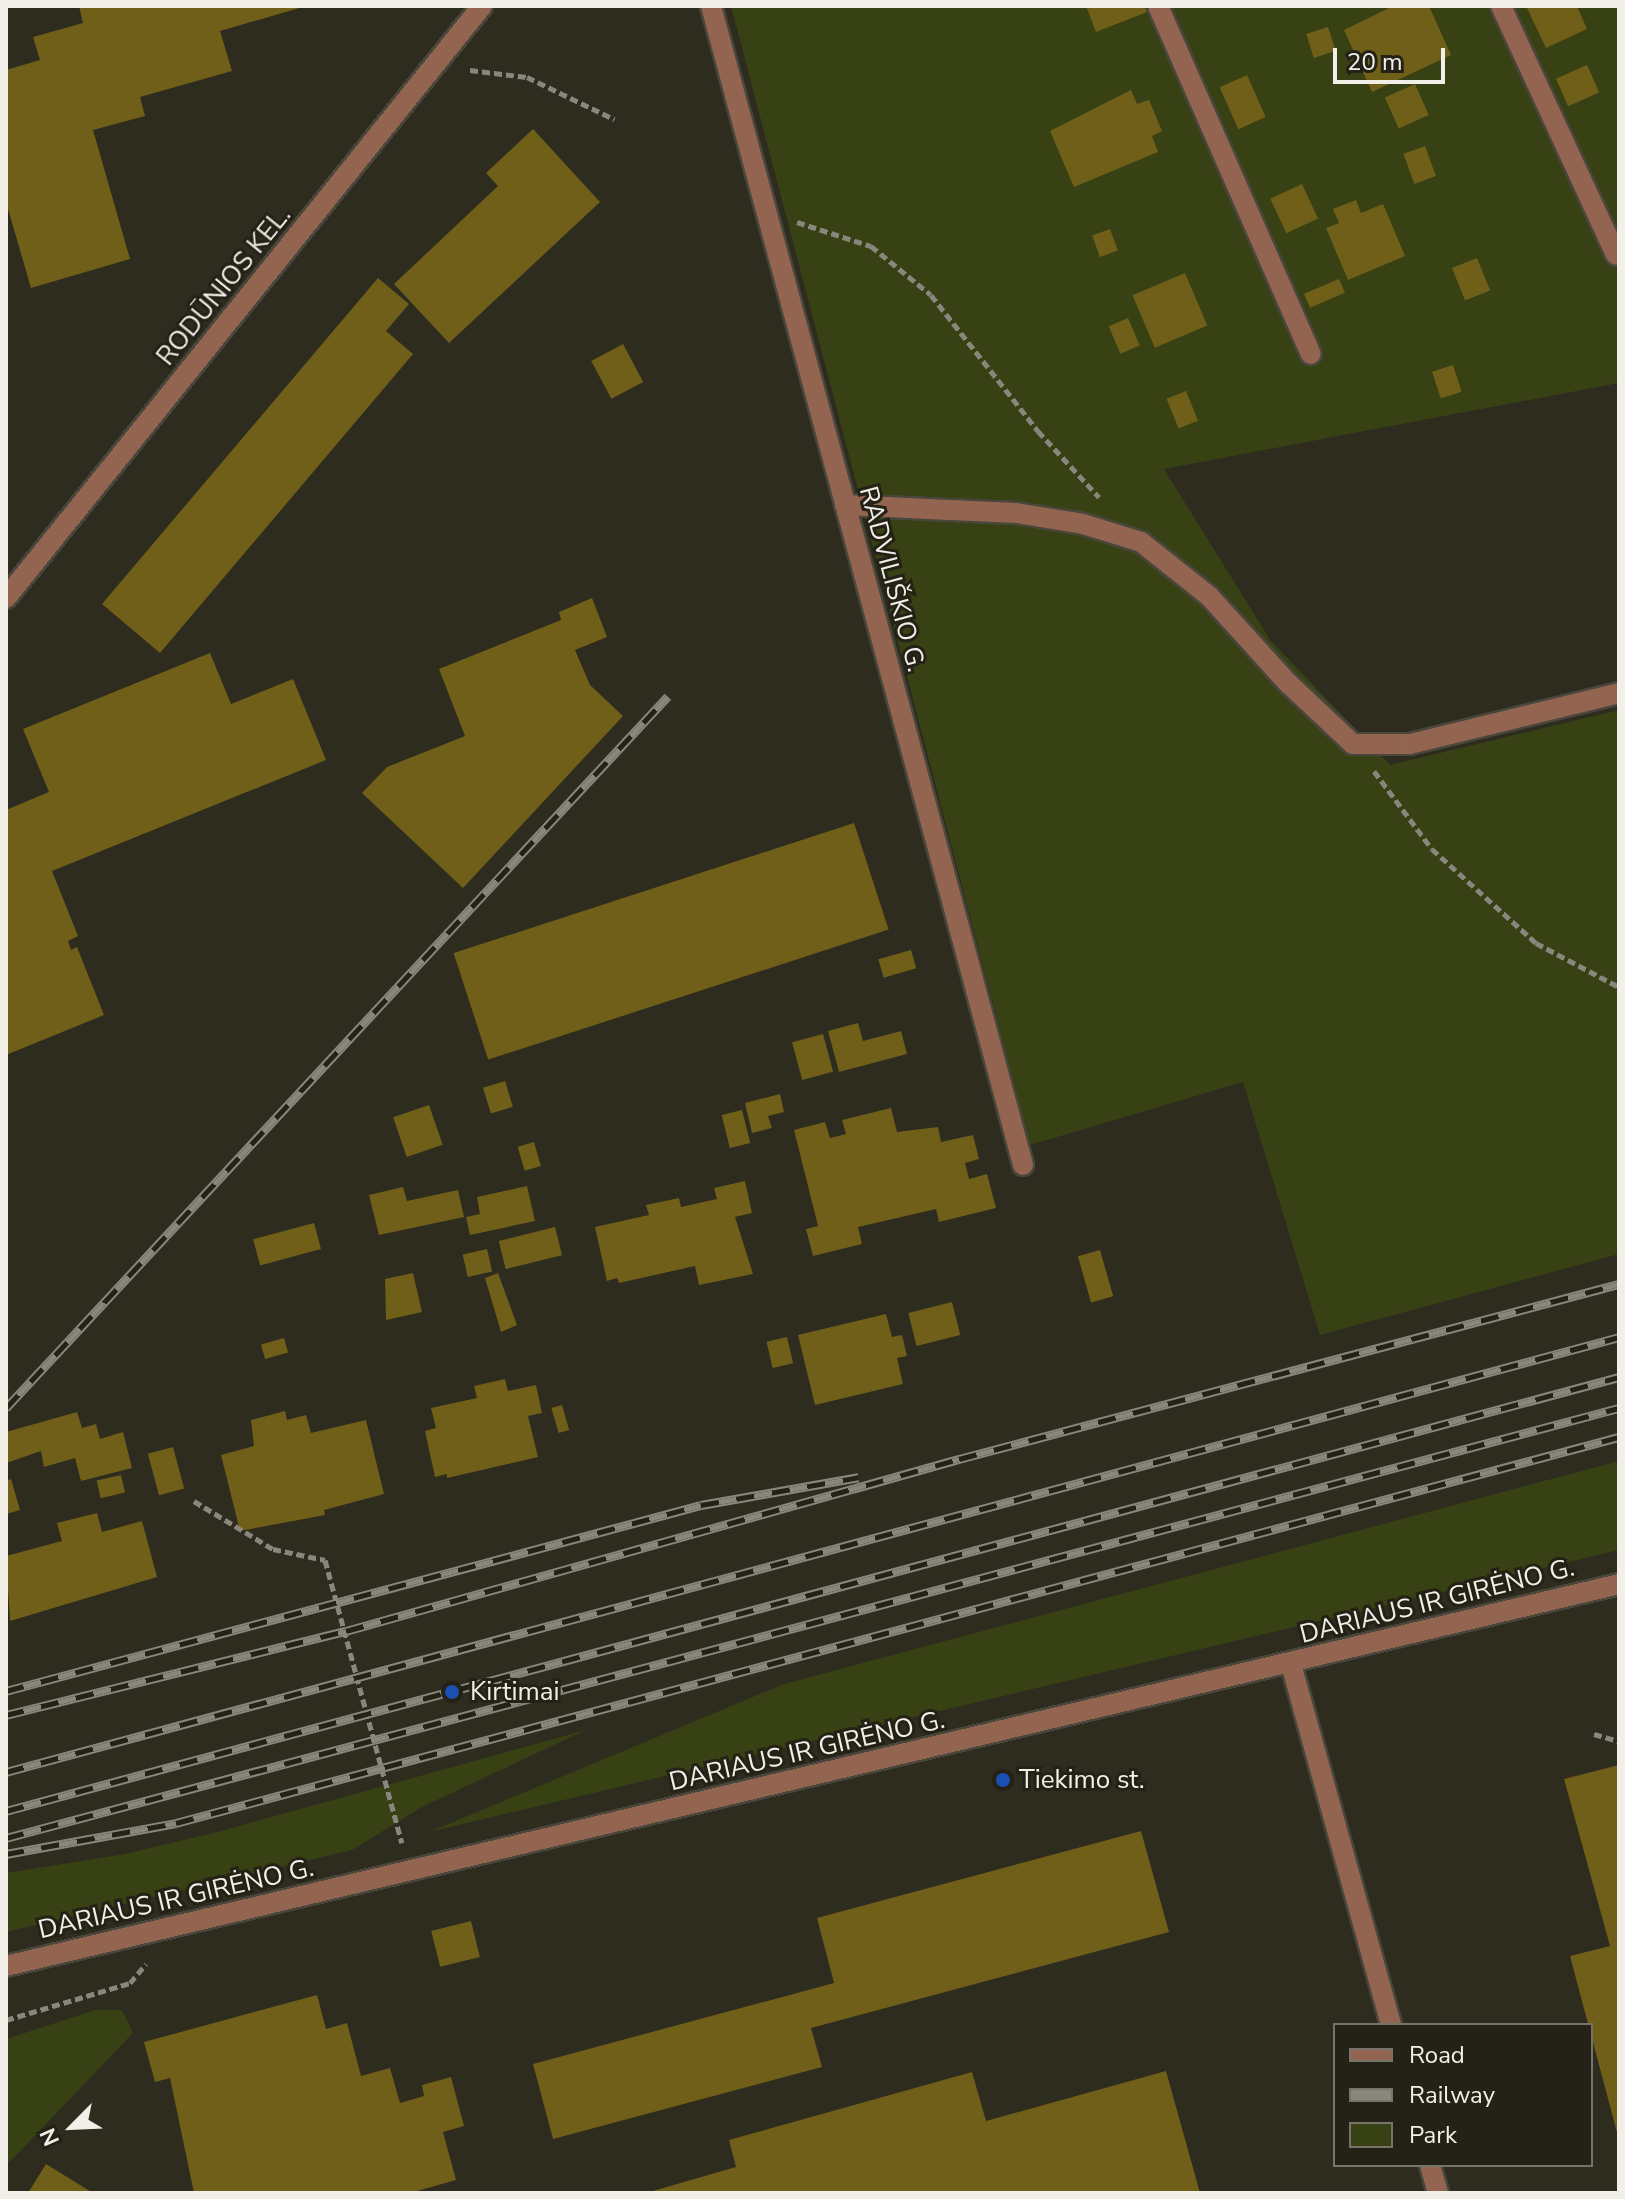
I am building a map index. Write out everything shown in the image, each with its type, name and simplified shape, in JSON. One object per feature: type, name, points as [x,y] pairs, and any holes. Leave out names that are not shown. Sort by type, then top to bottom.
[{"type":"street","name":"RODŪNIOS KEL.","points":[[6,598],[482,6]]},
{"type":"street","name":"RADVILIŠKIO G.","points":[[711,6],[1023,1165]]},
{"type":"street","points":[[1158,6],[1311,354]]},
{"type":"street","points":[[1501,6],[1616,255]]},
{"type":"street","points":[[845,505],[1016,513],[1083,524],[1141,542],[1209,596],[1288,683],[1353,744],[1410,744],[1619,693]]},
{"type":"street","name":"DARIAUS IR GIRĖNO G.","points":[[6,1966],[1619,1584]]},
{"type":"street","points":[[1291,1664],[1390,2023]]},
{"type":"street","points":[[1431,2167],[1438,2193]]},
{"type":"path","points":[[470,70],[527,77],[614,119]]},
{"type":"path","points":[[766,209],[871,246],[931,295],[1038,431],[1141,542]]},
{"type":"path","points":[[1353,744],[1432,849],[1536,943],[1619,987]]},
{"type":"path","points":[[194,1501],[273,1549],[325,1560],[409,1871]]},
{"type":"path","points":[[1594,1734],[1619,1741]]},
{"type":"path","points":[[6,2020],[130,1983],[181,1924]]},
{"type":"green space","points":[[731,6],[1619,6],[1619,383],[1164,469],[1271,641],[1390,765],[1619,710],[1619,1254],[1320,1335],[1243,1082],[1030,1145]]},
{"type":"green space","points":[[1619,1461],[1619,1550],[429,1832],[784,1684]]},
{"type":"green space","points":[[586,1730],[422,1807],[352,1850],[6,1932],[6,1873],[125,1854],[221,1831]]},
{"type":"green space","points":[[95,2010],[122,2010],[133,2033],[6,2166],[6,2039]]},
{"type":"building","points":[[79,6],[303,7],[220,31],[232,71],[140,97],[145,116],[93,130],[130,259],[31,288],[6,202],[6,70],[40,60],[33,37],[83,23]]},
{"type":"building","points":[[1086,6],[1144,6],[1147,12],[1096,32]]},
{"type":"building","points":[[1393,6],[1429,6],[1451,55],[1372,92],[1344,30]]},
{"type":"building","points":[[1526,6],[1577,6],[1587,29],[1546,48]]},
{"type":"building","points":[[1328,27],[1336,51],[1314,58],[1306,34]]},
{"type":"building","points":[[1587,65],[1599,92],[1568,106],[1556,79]]},
{"type":"building","points":[[1247,75],[1266,117],[1238,129],[1220,87]]},
{"type":"building","points":[[1415,84],[1429,115],[1399,128],[1385,97]]},
{"type":"building","points":[[1131,90],[1137,104],[1149,100],[1162,131],[1152,136],[1158,152],[1074,187],[1050,131]]},
{"type":"building","points":[[533,129],[600,202],[449,343],[394,284],[498,186],[486,173]]},
{"type":"building","points":[[1425,146],[1436,176],[1414,184],[1403,154]]},
{"type":"building","points":[[1302,184],[1318,218],[1286,233],[1270,199]]},
{"type":"building","points":[[1356,200],[1361,213],[1383,204],[1405,256],[1348,280],[1326,228],[1339,223],[1333,209]]},
{"type":"building","points":[[1110,229],[1118,251],[1100,257],[1092,235]]},
{"type":"building","points":[[1477,258],[1490,290],[1465,301],[1452,268]]},
{"type":"building","points":[[1185,273],[1207,325],[1155,348],[1133,295]]},
{"type":"building","points":[[378,278],[409,304],[386,331],[413,354],[160,653],[102,604]]},
{"type":"building","points":[[1339,279],[1345,293],[1310,308],[1304,294]]},
{"type":"building","points":[[1128,318],[1140,346],[1120,354],[1109,326]]},
{"type":"building","points":[[623,344],[643,382],[611,399],[591,361]]},
{"type":"building","points":[[1453,365],[1462,392],[1441,398],[1432,372]]},
{"type":"building","points":[[1186,391],[1198,421],[1179,429],[1167,399]]},
{"type":"building","points":[[592,598],[607,637],[575,650],[590,685],[623,716],[463,888],[362,793],[387,767],[465,736],[439,669],[561,620],[559,612]]},
{"type":"building","points":[[210,653],[231,704],[293,679],[326,760],[52,871],[78,936],[68,941],[71,950],[77,947],[104,1015],[6,1055],[6,810],[49,792],[23,729]]},
{"type":"building","points":[[854,823],[889,930],[488,1060],[454,953]]},
{"type":"building","points":[[911,950],[916,968],[884,978],[878,959]]},
{"type":"building","points":[[858,1023],[863,1041],[901,1031],[907,1054],[839,1072],[828,1031]]},
{"type":"building","points":[[823,1034],[833,1072],[802,1080],[792,1042]]},
{"type":"building","points":[[505,1081],[513,1107],[491,1114],[483,1088]]},
{"type":"building","points":[[780,1094],[784,1112],[768,1116],[772,1128],[752,1133],[745,1103]]},
{"type":"building","points":[[429,1105],[443,1145],[407,1157],[393,1117]]},
{"type":"building","points":[[891,1108],[897,1132],[938,1127],[941,1142],[973,1135],[979,1159],[965,1163],[969,1179],[987,1174],[996,1208],[939,1222],[936,1209],[858,1227],[862,1244],[813,1256],[806,1229],[818,1226],[794,1130],[825,1122],[830,1138],[846,1134],[842,1120]]},
{"type":"building","points":[[742,1110],[750,1143],[730,1148],[722,1115]]},
{"type":"building","points":[[534,1142],[541,1166],[525,1171],[518,1147]]},
{"type":"building","points":[[745,1181],[752,1213],[735,1217],[753,1274],[699,1285],[695,1266],[619,1283],[617,1278],[607,1281],[595,1227],[649,1215],[646,1205],[679,1198],[681,1207],[717,1199],[714,1188]]},
{"type":"building","points":[[527,1186],[535,1221],[470,1235],[466,1217],[480,1214],[477,1197]]},
{"type":"building","points":[[403,1187],[407,1201],[458,1190],[464,1217],[379,1235],[369,1195]]},
{"type":"building","points":[[314,1223],[321,1249],[260,1265],[253,1239]]},
{"type":"building","points":[[555,1227],[562,1255],[506,1269],[499,1241]]},
{"type":"building","points":[[487,1249],[492,1271],[468,1277],[463,1255]]},
{"type":"building","points":[[1100,1250],[1113,1296],[1091,1302],[1078,1256]]},
{"type":"building","points":[[413,1273],[422,1312],[386,1320],[385,1279]]},
{"type":"building","points":[[498,1273],[517,1325],[501,1332],[485,1278]]},
{"type":"building","points":[[952,1302],[960,1335],[917,1346],[908,1313]]},
{"type":"building","points":[[886,1314],[892,1337],[902,1335],[907,1356],[897,1358],[903,1384],[815,1405],[798,1335]]},
{"type":"building","points":[[787,1337],[793,1363],[773,1368],[767,1342]]},
{"type":"building","points":[[284,1338],[288,1352],[265,1359],[261,1345]]},
{"type":"building","points":[[505,1379],[508,1391],[536,1385],[542,1413],[528,1416],[538,1457],[447,1478],[447,1474],[435,1477],[425,1431],[436,1428],[431,1408],[477,1398],[474,1386]]},
{"type":"building","points":[[562,1405],[569,1430],[559,1433],[551,1408]]},
{"type":"building","points":[[285,1411],[287,1420],[306,1415],[311,1433],[366,1420],[384,1494],[324,1510],[325,1515],[240,1531],[221,1455],[254,1446],[251,1420]]},
{"type":"building","points":[[77,1412],[82,1428],[96,1424],[100,1439],[123,1432],[132,1468],[81,1481],[75,1458],[44,1467],[41,1451],[6,1463],[6,1432]]},
{"type":"building","points":[[173,1447],[184,1489],[159,1495],[148,1454]]},
{"type":"building","points":[[121,1475],[125,1493],[101,1498],[97,1481]]},
{"type":"building","points":[[11,1479],[20,1510],[6,1514],[6,1481]]},
{"type":"building","points":[[97,1513],[102,1532],[142,1521],[157,1577],[10,1621],[6,1556],[62,1541],[57,1523]]},
{"type":"building","points":[[1619,1765],[1619,2136],[1593,2042],[1593,2023],[1588,2023],[1570,1956],[1610,1946],[1564,1779]]},
{"type":"building","points":[[1141,1831],[1169,1932],[811,2028],[822,2067],[553,2139],[533,2064],[834,1983],[817,1918]]},
{"type":"building","points":[[471,1921],[480,1957],[440,1967],[431,1931]]},
{"type":"building","points":[[317,1995],[326,2029],[347,2023],[361,2076],[390,2068],[400,2103],[424,2096],[422,2085],[451,2077],[464,2126],[443,2132],[456,2180],[410,2193],[194,2193],[170,2078],[155,2082],[144,2042]]},
{"type":"building","points":[[1166,2071],[1200,2193],[646,2193],[736,2167],[729,2140],[972,2072],[986,2121]]},
{"type":"building","points":[[46,2164],[93,2193],[28,2193]]},
{"type":"railway","points":[[6,1408],[668,696]]},
{"type":"railway","points":[[6,1715],[346,1631],[959,1459],[1619,1284]]},
{"type":"railway","points":[[6,1772],[1619,1337]]},
{"type":"railway","points":[[6,1811],[1619,1377]]},
{"type":"railway","points":[[6,1838],[1619,1408]]},
{"type":"railway","points":[[6,1854],[176,1823],[1619,1437]]},
{"type":"railway","points":[[6,1691],[701,1505],[859,1477]]},
{"type":"place","name":"Kirtimai","points":[[452,1692]]},
{"type":"place","name":"Tiekimo st.","points":[[1003,1780]]}]
